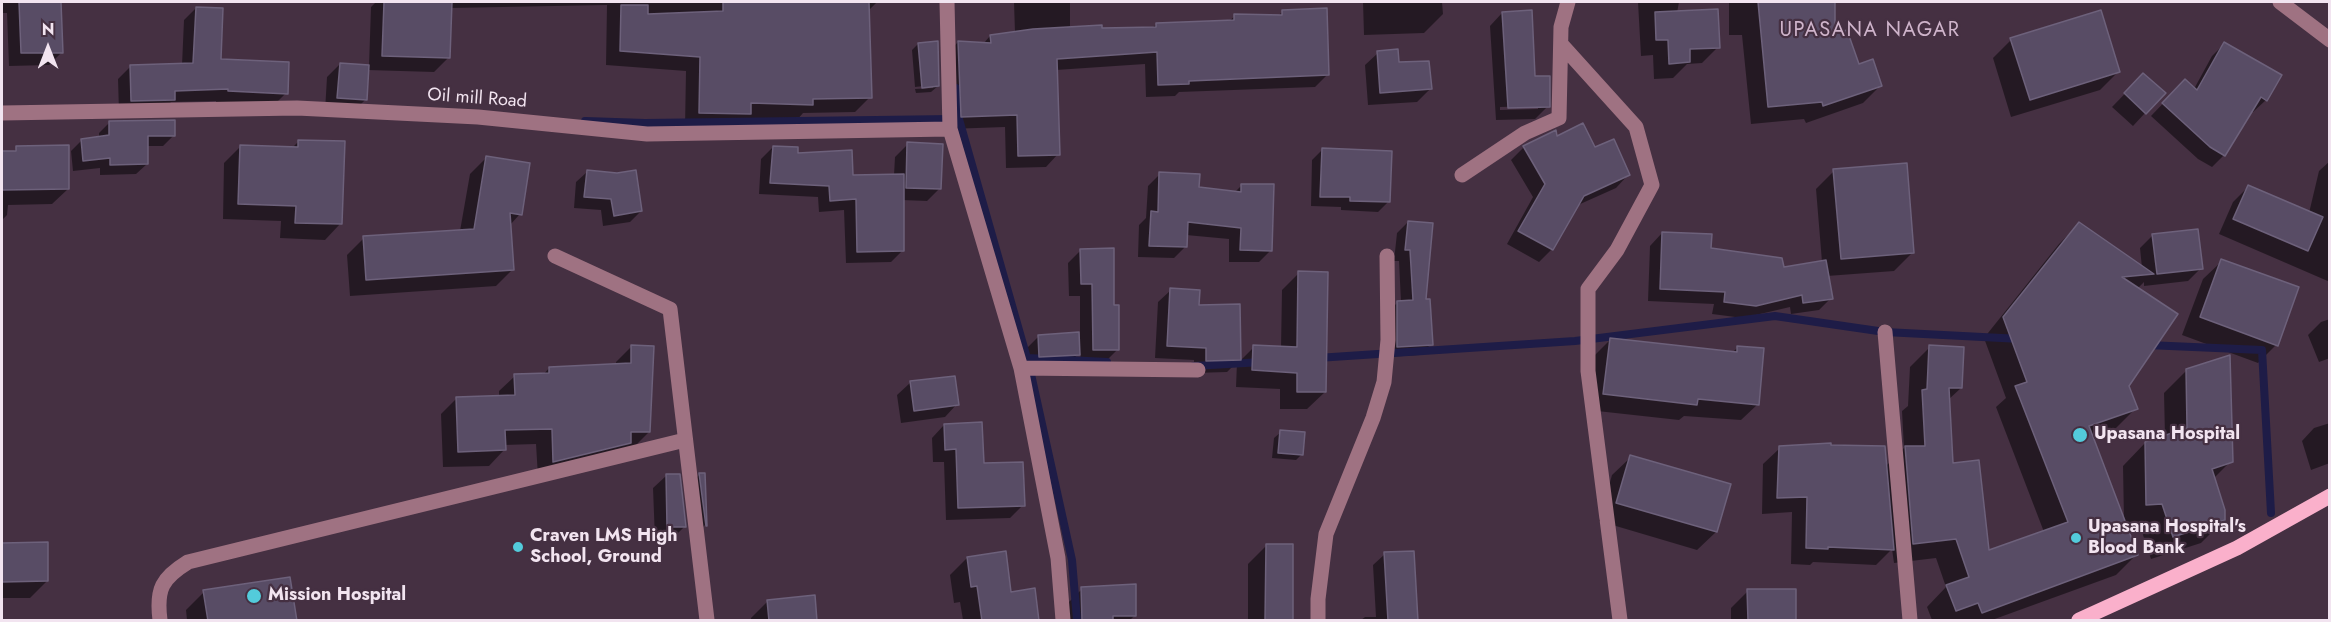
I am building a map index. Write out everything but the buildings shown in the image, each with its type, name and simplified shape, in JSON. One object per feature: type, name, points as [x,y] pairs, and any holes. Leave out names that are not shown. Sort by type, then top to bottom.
[{"type":"main road","points":[[2079,621],[2237,548],[2330,496]]},
{"type":"street","points":[[947,2],[950,129],[1022,368],[1058,558],[1063,621]]},
{"type":"street","points":[[1462,175],[1525,133],[1559,118],[1561,27],[1568,2]]},
{"type":"street","points":[[2280,2],[2330,40]]},
{"type":"street","points":[[1561,44],[1636,127],[1652,185],[1617,250],[1588,289],[1588,371],[1620,621]]},
{"type":"street","name":"Oil mill Road","points":[[2,113],[297,108],[478,117],[647,134],[950,129]]},
{"type":"street","points":[[555,256],[670,309],[707,621]]},
{"type":"street","points":[[1318,621],[1318,599],[1326,534],[1373,418],[1383,382],[1388,340],[1387,256]]},
{"type":"street","points":[[1885,332],[1910,621]]},
{"type":"street","points":[[1022,368],[1198,370]]},
{"type":"street","points":[[160,621],[158,608],[162,584],[171,573],[188,562],[685,440]]},
{"type":"waterway","points":[[956,88],[959,119],[1027,358],[1107,362]]},
{"type":"waterway","points":[[585,121],[645,123],[953,119]]},
{"type":"waterway","points":[[1317,358],[1575,341],[1775,316],[1885,332],[2021,339]]},
{"type":"waterway","points":[[2147,345],[2262,350],[2271,513]]},
{"type":"waterway","points":[[1194,366],[1262,362]]},
{"type":"waterway","points":[[1029,365],[1072,560],[1077,620]]},
{"type":"place","name":"Upasana Hospital","points":[[2080,435]]},
{"type":"place","name":"Upasana Hospital's Blood Bank","points":[[2076,538]]},
{"type":"place","name":"Craven LMS High School, Ground","points":[[518,547]]},
{"type":"place","name":"Mission Hospital","points":[[254,596]]},
{"type":"district","name":"UPASANA NAGAR","points":[[1870,31]]}]
